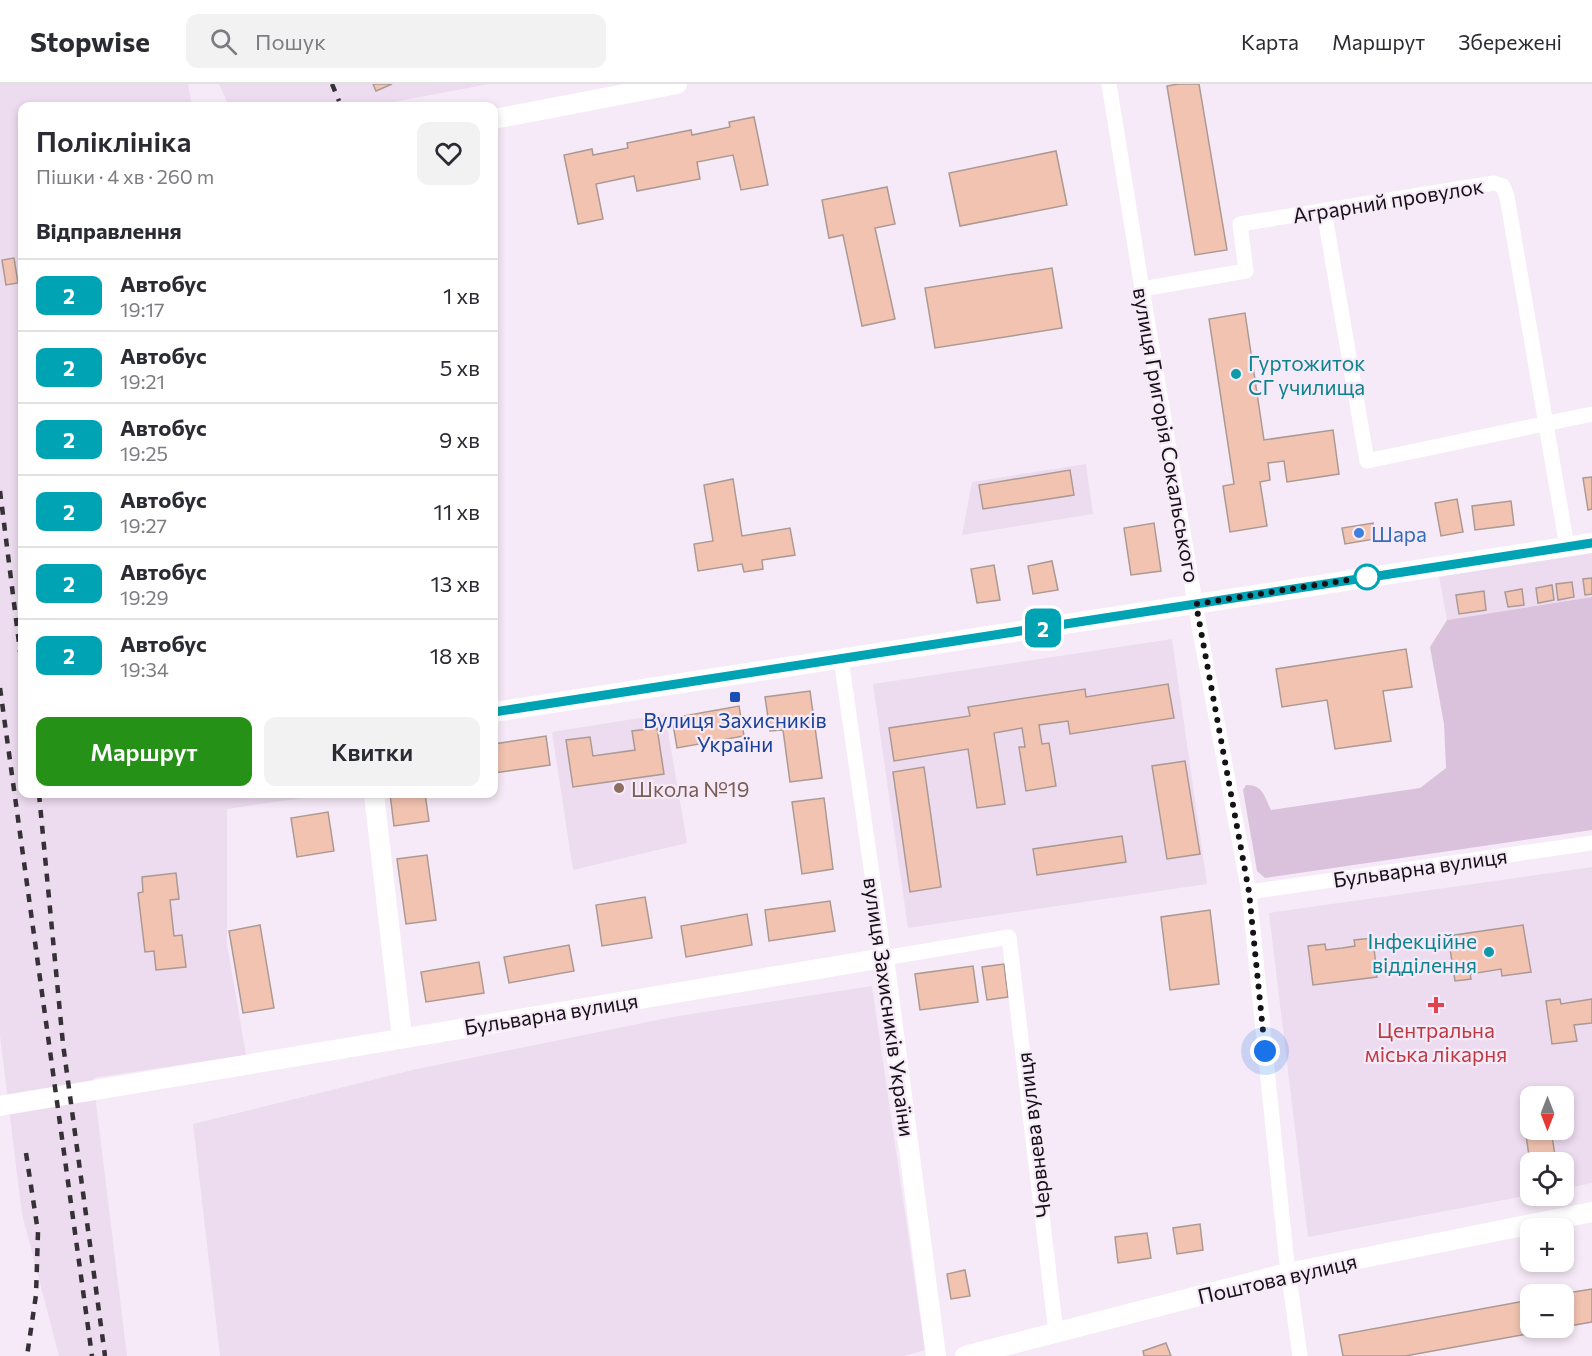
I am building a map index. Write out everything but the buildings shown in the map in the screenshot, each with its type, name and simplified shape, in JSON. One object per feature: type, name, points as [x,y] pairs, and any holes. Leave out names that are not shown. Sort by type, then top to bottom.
[{"type":"street","points":[[498,118],[677,84]]},
{"type":"street","name":"вулиця Григорія Сокальського","points":[[1109,84],[1196,604],[1249,892],[1288,1273],[1300,1356]]},
{"type":"street","name":"Аграрний провулок","points":[[1142,289],[1246,271],[1240,224],[1494,183],[1503,186],[1507,197],[1567,547]]},
{"type":"street","points":[[1324,211],[1367,461],[1592,414]]},
{"type":"street","points":[[498,711],[1592,543]]},
{"type":"street","name":"вулиця Захисників України","points":[[841,659],[884,958],[936,1356]]},
{"type":"street","points":[[374,798],[402,1037]]},
{"type":"street","name":"Бульварна вулиця","points":[[1249,892],[1592,843]]},
{"type":"street","name":"Бульварна вулиця","points":[[0,1106],[1009,937]]},
{"type":"street","name":"Червнева вулиця","points":[[1009,937],[1056,1333]]},
{"type":"street","name":"Поштова вулиця","points":[[965,1356],[1288,1273],[1592,1212]]},
{"type":"shaded area","points":[[0,84],[188,84],[191,102],[18,102],[18,798],[302,798],[227,809],[227,944],[246,1055],[93,1078],[127,1356],[59,1356],[22,1214],[0,1036]]},
{"type":"shaded area","points":[[219,84],[489,84],[393,102],[227,102]]},
{"type":"shaded area","points":[[1086,464],[1093,514],[962,535],[972,482]]},
{"type":"shaded area","points":[[1592,553],[1592,597],[1447,620],[1439,576]]},
{"type":"shaded area","points":[[1592,597],[1592,830],[1265,878],[1257,871],[1243,790],[1246,785],[1260,789],[1271,810],[1420,788],[1446,768],[1444,724],[1430,647],[1447,620]]},
{"type":"shaded area","points":[[1172,639],[1207,884],[908,928],[873,684]]},
{"type":"shaded area","name":"Школа №19","points":[[665,714],[687,843],[573,870],[552,732]]},
{"type":"shaded area","name":"Центральна міська лікарня","points":[[1592,867],[1592,1183],[1574,1187],[1574,1152],[1520,1152],[1520,1197],[1308,1237],[1269,913]]},
{"type":"shaded area","points":[[872,986],[925,1350],[904,1356],[220,1356],[193,1124],[417,1069],[672,1017]]},
{"type":"railway","points":[[332,84],[339,101]]},
{"type":"railway","points":[[0,491],[18,635]]},
{"type":"railway","points":[[0,688],[92,1356]]},
{"type":"railway","points":[[39,798],[63,1044],[105,1356]]},
{"type":"railway","points":[[26,1153],[38,1232],[36,1295],[27,1356]]},
{"type":"bus line","name":"2","points":[[498,711],[1592,543]]},
{"type":"place","name":"Гуртожиток СГ училища","points":[[1236,374]]},
{"type":"place","name":"Шара","points":[[1359,533]]},
{"type":"place","name":"Вулиця Захисників України","points":[[735,697]]},
{"type":"place","name":"Школа №19","points":[[619,788]]},
{"type":"place","name":"Інфекційне відділення","points":[[1489,952]]},
{"type":"place","name":"Центральна міська лікарня","points":[[1436,1005]]},
{"type":"route","points":[[1265,1051],[1249,892],[1196,604],[1367,577]]}]
